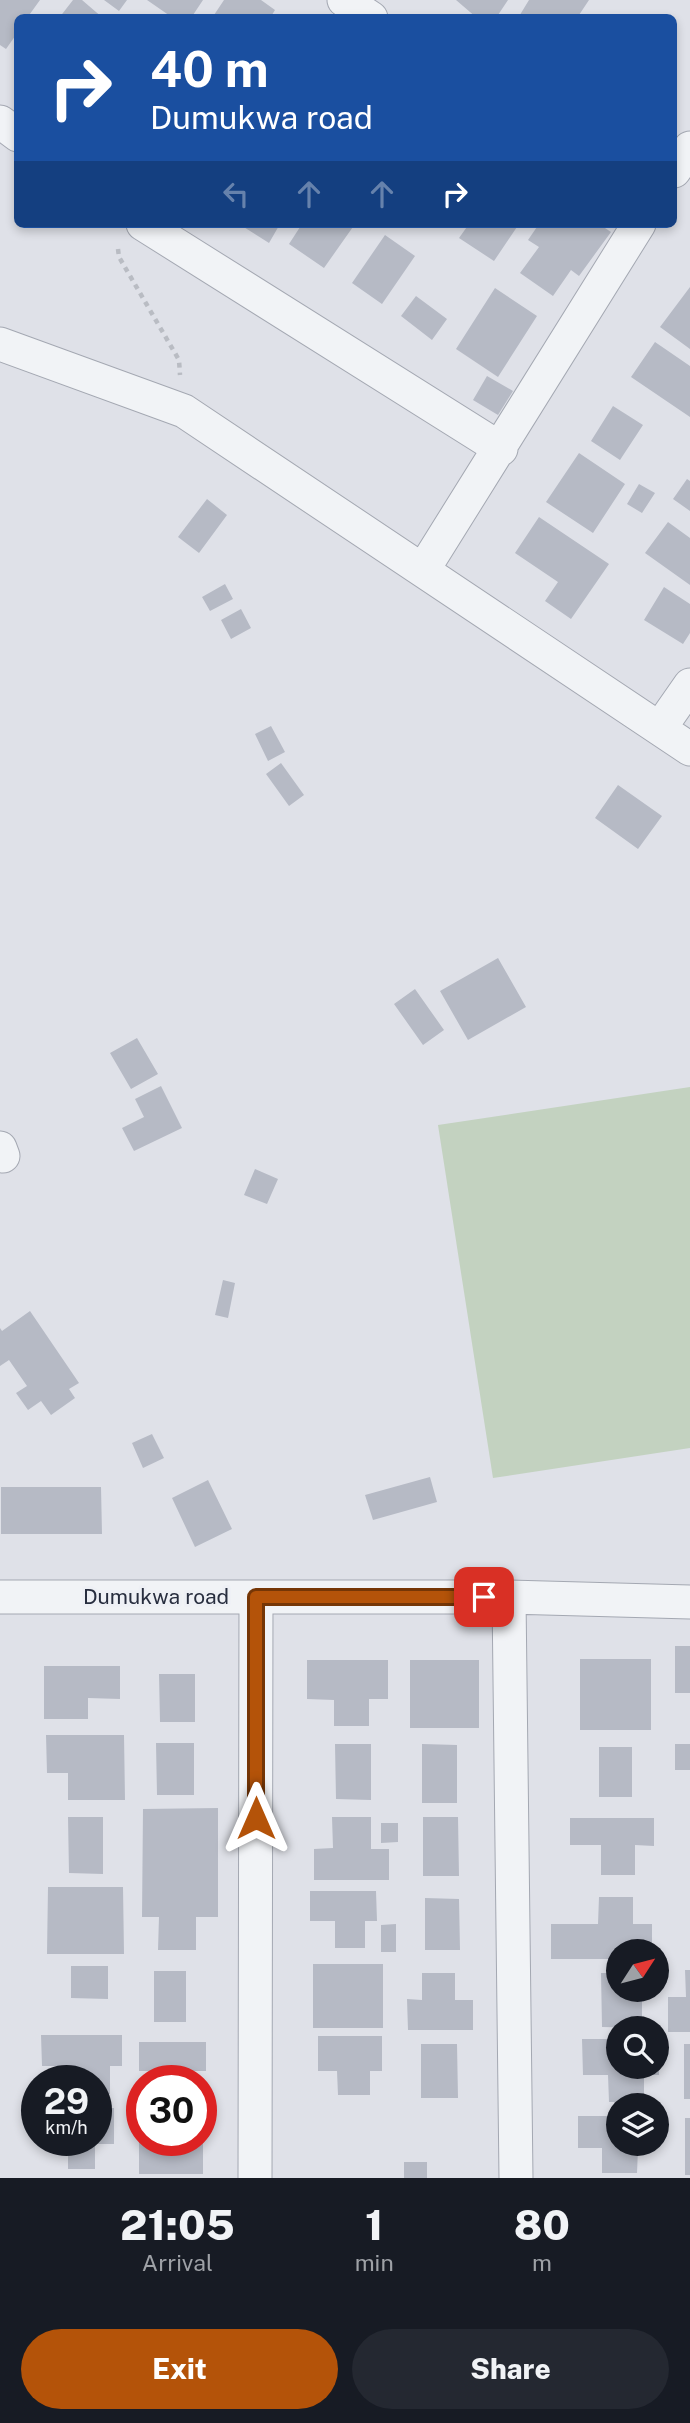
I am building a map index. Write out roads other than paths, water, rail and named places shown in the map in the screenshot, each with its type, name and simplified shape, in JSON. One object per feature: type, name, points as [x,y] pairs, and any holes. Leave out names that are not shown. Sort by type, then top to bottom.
[{"type":"street","points":[[344,0],[365,14]]},
{"type":"street","points":[[677,168],[690,148]]},
{"type":"street","points":[[149,228],[501,449]]},
{"type":"street","points":[[423,570],[637,228]]},
{"type":"street","points":[[0,344],[184,411],[690,749]]},
{"type":"street","points":[[660,728],[690,685]]},
{"type":"street","name":"Dumukwa road","points":[[0,1597],[509,1597],[690,1602]]},
{"type":"street","points":[[255,2178],[256,1597]]},
{"type":"street","points":[[509,1597],[516,2178]]}]
